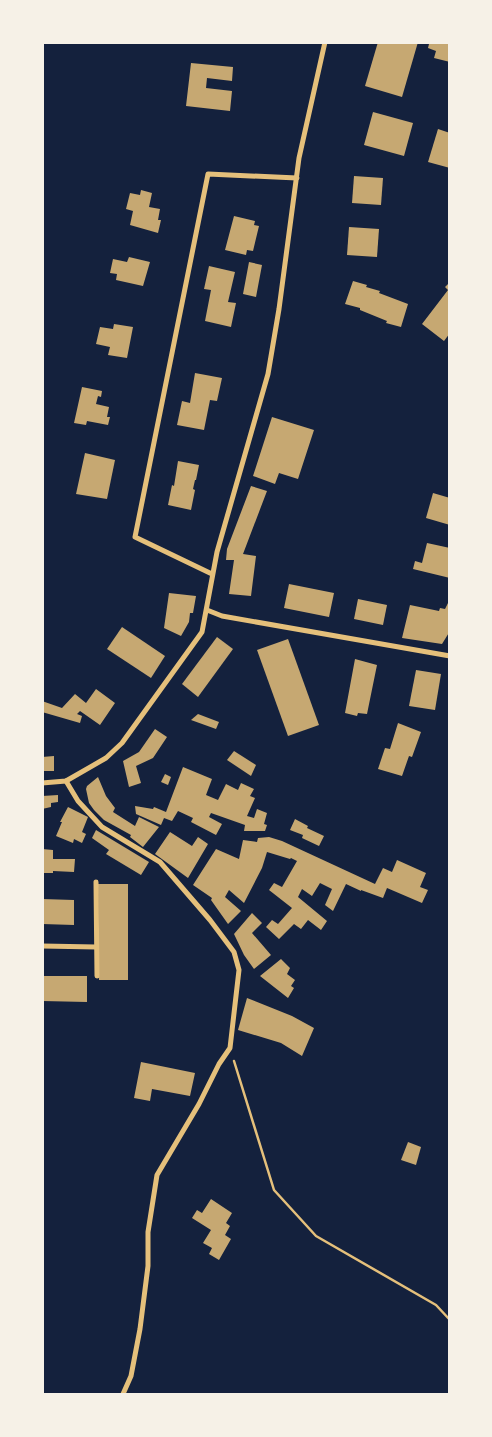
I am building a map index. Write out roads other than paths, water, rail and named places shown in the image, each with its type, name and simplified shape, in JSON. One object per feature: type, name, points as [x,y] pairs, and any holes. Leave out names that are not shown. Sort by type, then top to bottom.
[{"type":"street","points":[[42,783],[66,781],[106,758],[122,743],[202,632],[212,574],[268,374],[279,309],[299,158],[325,42]]},
{"type":"street","points":[[212,574],[135,537],[208,174],[297,178]]},
{"type":"street","points":[[207,610],[222,616],[450,656]]},
{"type":"street","points":[[66,781],[78,801],[102,827],[160,862],[210,920],[234,952],[239,970],[230,1048],[219,1064],[199,1104],[157,1175],[148,1232],[148,1266],[140,1329],[131,1376],[123,1394]]},
{"type":"street","points":[[96,882],[96,976]]},
{"type":"street","points":[[42,946],[96,947]]}]
